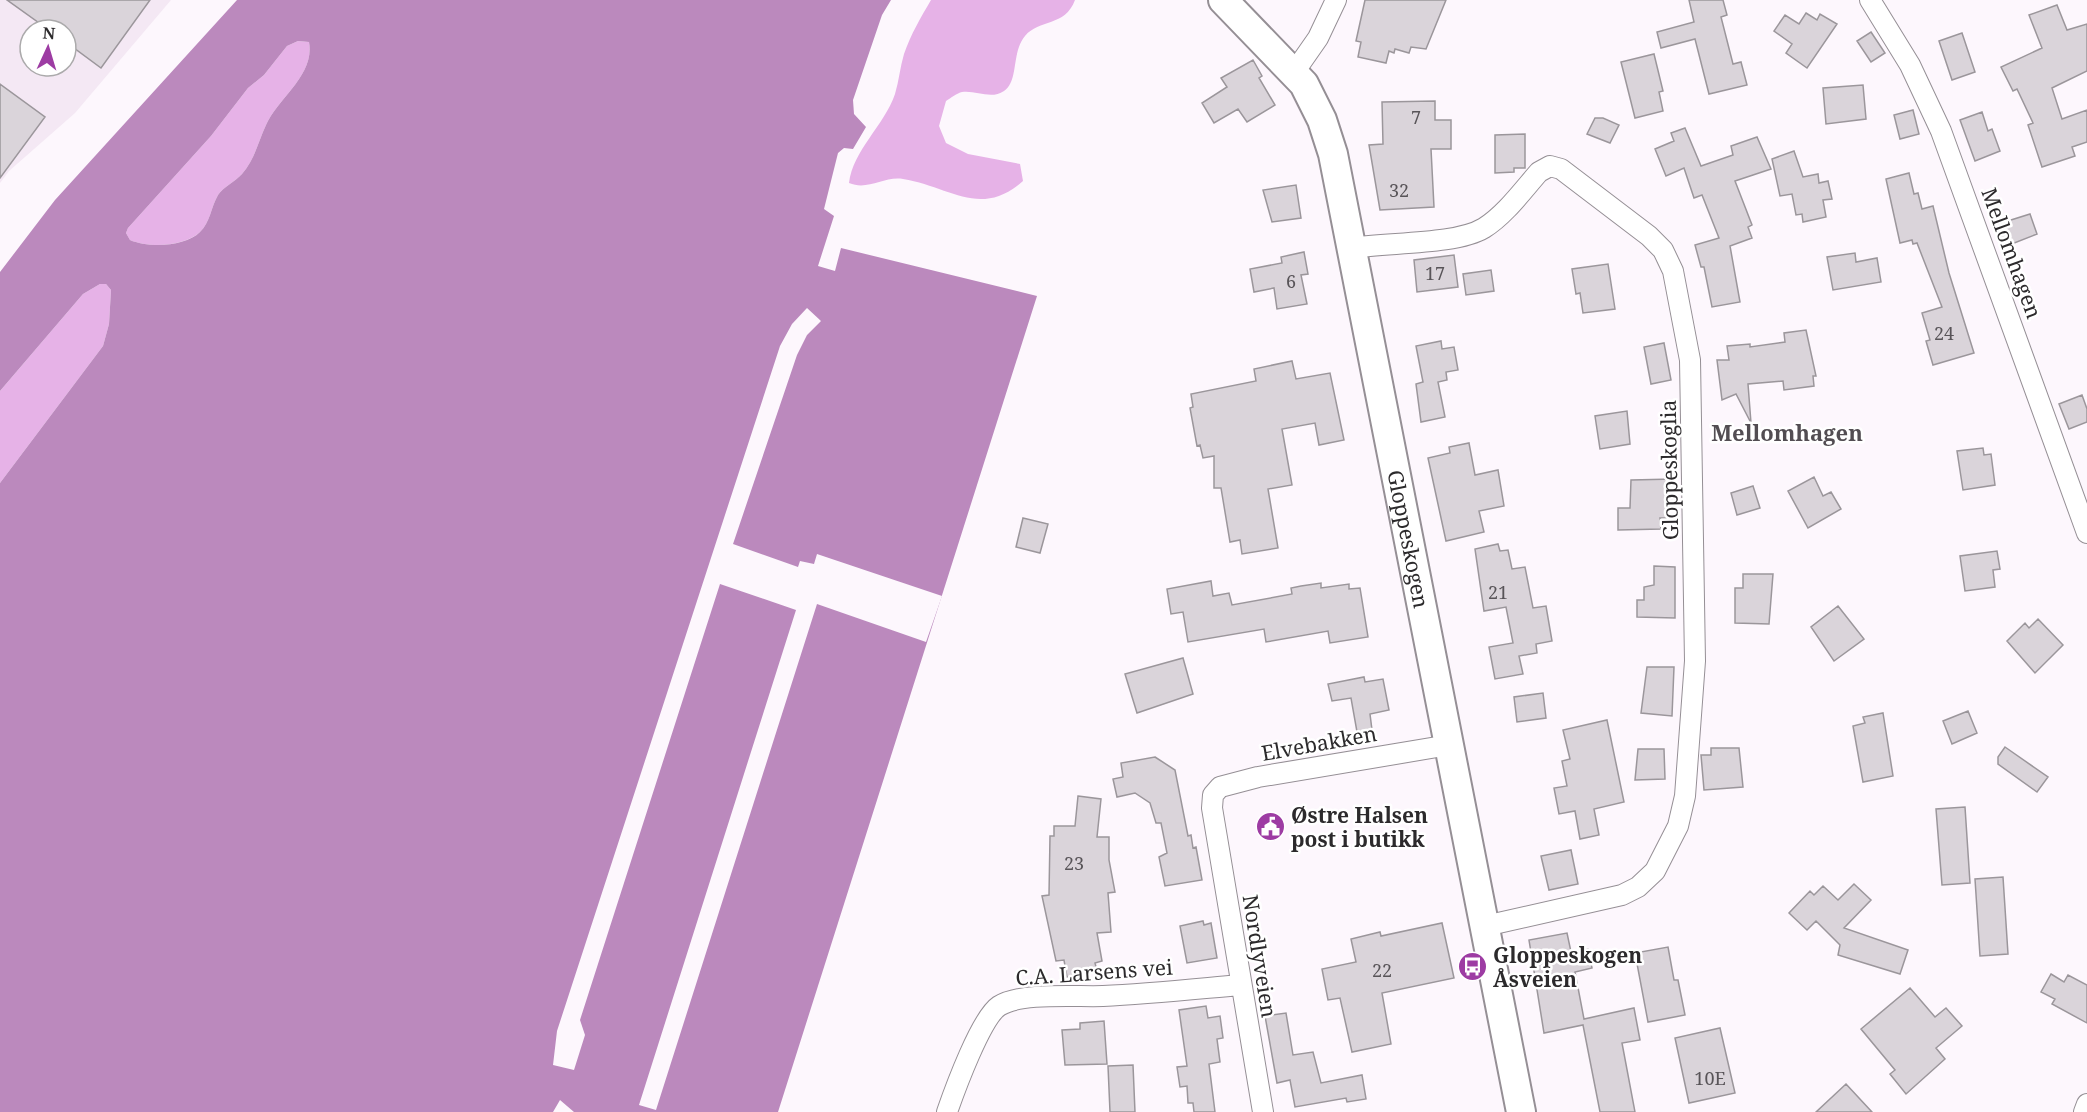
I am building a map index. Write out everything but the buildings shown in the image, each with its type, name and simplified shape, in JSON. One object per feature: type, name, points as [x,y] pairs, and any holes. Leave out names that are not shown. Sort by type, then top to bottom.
[{"type":"main road","name":"Gloppeskogen","points":[[1223,0],[1295,71],[1316,108],[1333,154],[1521,1112]]},
{"type":"street","points":[[1295,71],[1318,38],[1336,0]]},
{"type":"street","name":"Mellomhagen","points":[[1870,0],[1910,65],[1941,131],[2087,534]]},
{"type":"street","name":"Gloppeskoglia","points":[[1353,248],[1454,239],[1472,234],[1487,226],[1539,172],[1550,166],[1561,169],[1632,223],[1663,250],[1673,271],[1688,349],[1694,474],[1695,661],[1685,796],[1678,826],[1655,871],[1638,887],[1622,895],[1485,926]]},
{"type":"street","name":"Elvebakken","points":[[1212,808],[1213,795],[1220,787],[1258,777],[1449,745]]},
{"type":"street","name":"Nordlyveien","points":[[1212,808],[1263,1112]]},
{"type":"street","name":"C.A. Larsens vei","points":[[947,1112],[958,1082],[986,1023],[997,1007],[1012,999],[1104,996],[1240,985]]},
{"type":"street","points":[[2084,1112],[2087,1104]]},
{"type":"shaded area","points":[[0,0],[171,0],[75,113],[9,171],[0,183]]},
{"type":"shaded area","points":[[237,0],[891,0],[882,15],[853,100],[854,114],[866,127],[853,149],[844,148],[838,153],[824,209],[834,216],[818,266],[835,271],[841,248],[1037,296],[778,1112],[574,1112],[560,1100],[553,1112],[0,1112],[0,483],[103,346],[109,324],[111,290],[106,284],[100,284],[83,294],[0,391],[0,272],[55,200]],"holes":[[[298,41],[309,42],[309,54],[301,76],[266,125],[246,168],[218,195],[208,220],[200,232],[185,241],[166,245],[138,243],[130,240],[126,233],[128,228],[211,136],[248,88],[264,75],[287,46]]]},
{"type":"shaded area","points":[[931,0],[1075,0],[1065,15],[1037,27],[1025,36],[1018,50],[1012,81],[1004,91],[994,95],[962,92],[946,101],[939,126],[946,143],[968,154],[1020,164],[1023,181],[993,198],[964,197],[903,179],[889,179],[863,185],[849,183],[856,160],[890,106],[907,47]]},
{"type":"shaded area","points":[[298,41],[309,42],[309,54],[301,76],[266,125],[246,168],[218,195],[208,220],[200,232],[185,241],[166,245],[138,243],[130,240],[126,233],[128,228],[211,136],[248,88],[264,75],[287,46]]},
{"type":"shaded area","points":[[100,284],[106,284],[111,290],[109,324],[103,346],[0,483],[0,391],[83,294]]},
{"type":"pier","points":[[807,308],[821,321],[807,335],[797,355],[733,544],[798,567],[800,561],[814,564],[817,554],[942,596],[926,642],[817,604],[656,1110],[639,1105],[796,610],[720,584],[580,1020],[585,1035],[574,1070],[553,1065],[557,1031],[780,346],[792,324]]},
{"type":"place","name":"Østre Halsen post i butikk","points":[[1270,827]]},
{"type":"place","name":"Gloppeskogen Åsveien","points":[[1472,967]]},
{"type":"district","name":"Mellomhagen","points":[[1787,432]]}]
